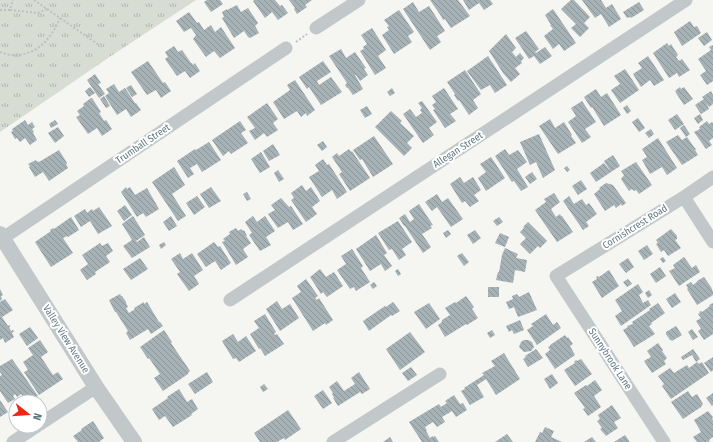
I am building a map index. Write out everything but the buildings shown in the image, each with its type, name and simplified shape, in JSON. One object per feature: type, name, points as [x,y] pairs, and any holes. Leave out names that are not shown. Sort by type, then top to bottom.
[{"type":"street","points":[[316,28],[359,0]]},
{"type":"street","name":"Allegan Street","points":[[230,300],[686,0]]},
{"type":"street","name":"Trumball Street","points":[[1,238],[286,48]]},
{"type":"street","name":"Cornishcrest Road","points":[[556,276],[713,177]]},
{"type":"street","points":[[684,196],[713,242]]},
{"type":"street","name":"Valley View Avenue","points":[[1,238],[96,387],[134,442]]},
{"type":"street","name":"Sunnybrook Lane","points":[[556,276],[664,442]]},
{"type":"street","points":[[333,442],[440,374]]},
{"type":"street","points":[[48,419],[96,387]]},
{"type":"street","points":[[13,442],[25,434]]},
{"type":"path","points":[[10,10],[13,0]]},
{"type":"path","points":[[34,0],[99,46]]},
{"type":"path","points":[[0,10],[38,13],[47,9]]},
{"type":"path","points":[[0,52],[7,55],[22,55],[37,50],[49,39],[60,18]]},
{"type":"path","points":[[286,48],[316,28]]},
{"type":"green space","points":[[0,0],[196,0],[0,132]]}]
